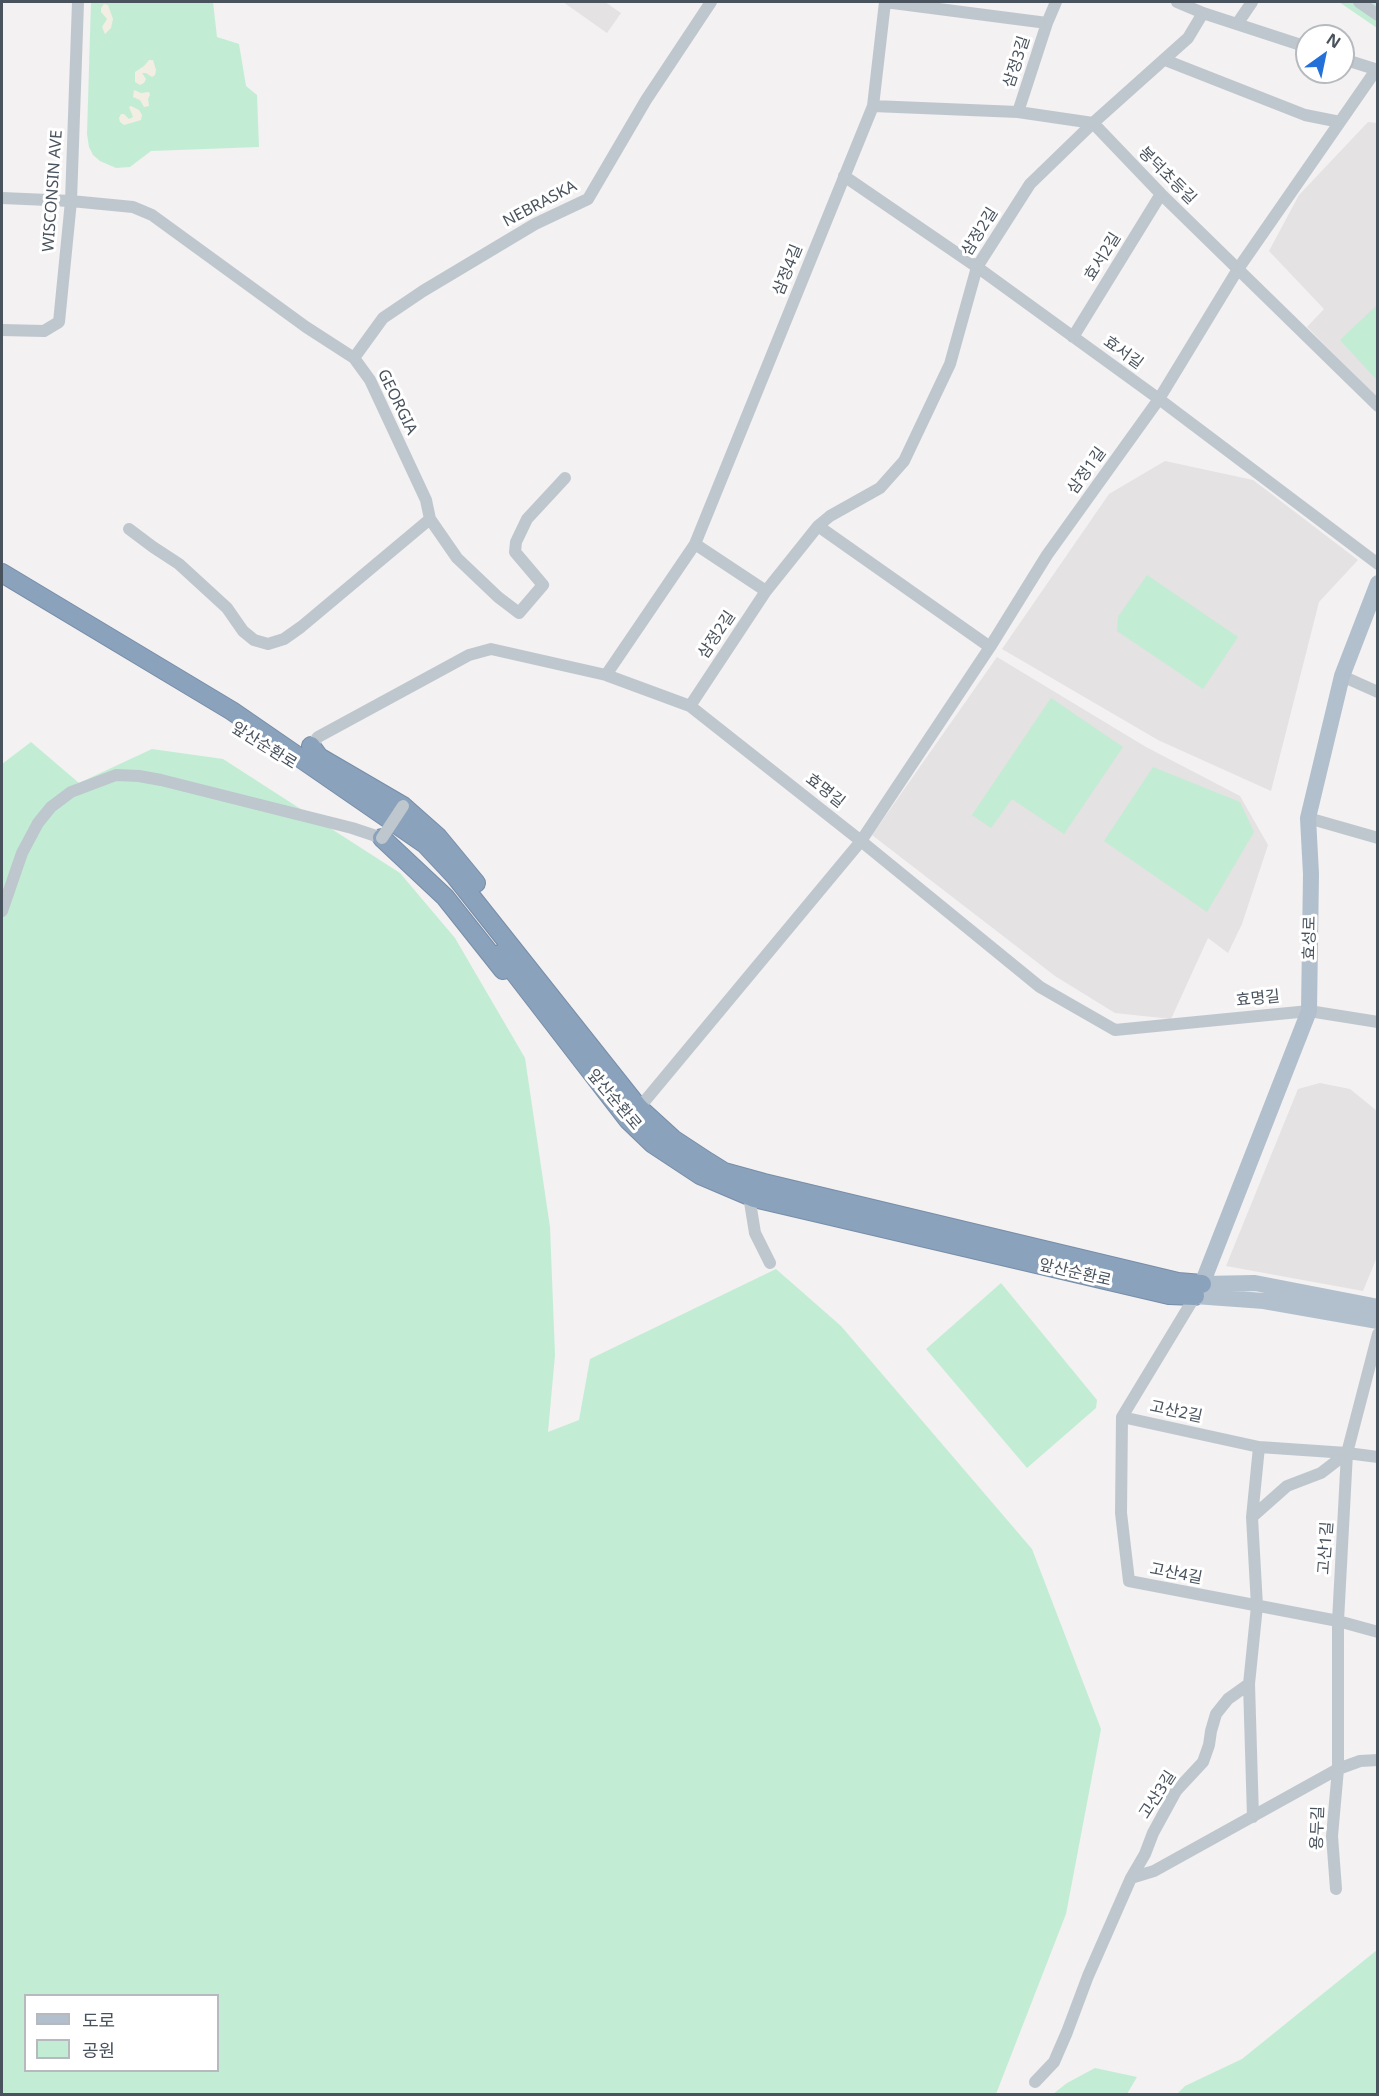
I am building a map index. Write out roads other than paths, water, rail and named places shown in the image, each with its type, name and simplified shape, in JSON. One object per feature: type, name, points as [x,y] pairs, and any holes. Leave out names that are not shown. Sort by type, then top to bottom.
[{"type":"highway","name":"앞산순환로","points":[[2,573],[425,844],[439,857],[618,1096],[628,1120],[653,1143],[700,1175],[749,1196],[1169,1295],[1199,1290]]},
{"type":"highway","name":"앞산순환로","points":[[2,587],[228,716]]},
{"type":"highway","points":[[311,746],[319,757],[403,806],[438,837],[490,900],[588,1028],[618,1096]]},
{"type":"highway","points":[[382,838],[445,897],[591,1082],[618,1096]]},
{"type":"highway","name":"앞산순환로","points":[[618,1096],[639,1108],[673,1139],[724,1172],[1166,1279],[1199,1290]]},
{"type":"main road","name":"효성로","points":[[1199,1290],[1309,1011],[1311,874],[1308,818],[1342,676],[1377,583]]},
{"type":"main road","name":"앞산순환로","points":[[1199,1290],[1255,1283],[1377,1307]]},
{"type":"main road","name":"앞산순환로","points":[[1199,1290],[1377,1321]]},
{"type":"street","name":"WISCONSIN AVE","points":[[2,330],[44,331],[59,322],[71,201],[78,2]]},
{"type":"street","name":"NEBRASKA","points":[[354,358],[383,318],[423,291],[535,224],[588,199],[646,100],[711,2]]},
{"type":"street","name":"삼정3길","points":[[885,2],[1047,23]]},
{"type":"street","name":"삼정4길","points":[[606,675],[695,544],[873,106],[885,2]]},
{"type":"street","name":"삼정3길","points":[[1018,112],[1056,2]]},
{"type":"street","points":[[1177,2],[1203,13],[1295,43]]},
{"type":"street","points":[[1237,24],[1252,2]]},
{"type":"street","points":[[1359,2],[1377,15]]},
{"type":"street","name":"삼정2길","points":[[690,706],[766,591],[818,526],[830,516],[880,488],[904,461],[950,364],[977,267],[1030,184],[1093,123],[1188,38],[1203,13]]},
{"type":"street","points":[[1165,60],[1305,115],[1340,122]]},
{"type":"street","points":[[1355,63],[1377,70]]},
{"type":"street","name":"삼정1길","points":[[639,1108],[861,841],[990,647],[1047,555],[1159,399],[1238,269],[1377,70]]},
{"type":"street","points":[[873,106],[1018,112],[1093,123]]},
{"type":"street","name":"봉덕초등길","points":[[1093,123],[1161,194],[1377,406]]},
{"type":"street","name":"효서길","points":[[844,176],[977,267],[1159,399],[1377,564]]},
{"type":"street","name":"효서2길","points":[[1073,337],[1161,194]]},
{"type":"street","name":"GEORGIA","points":[[2,198],[133,207],[152,215],[306,327],[354,358],[370,380],[426,500],[430,519],[457,558],[498,597],[519,613],[543,585],[515,552],[516,542],[527,519],[565,478]]},
{"type":"street","points":[[129,529],[179,564],[227,608],[243,631],[254,640],[268,644],[284,639],[301,627],[430,519]]},
{"type":"street","points":[[818,526],[990,647]]},
{"type":"street","points":[[695,544],[766,591]]},
{"type":"street","name":"효명길","points":[[311,746],[318,737],[469,655],[491,649],[606,675],[690,706],[1040,987],[1115,1030],[1309,1011],[1377,1022]]},
{"type":"street","points":[[1342,676],[1377,692]]},
{"type":"street","points":[[2,911],[22,853],[38,823],[51,807],[71,792],[116,775],[139,776],[170,782],[352,828],[382,838],[403,806]]},
{"type":"street","points":[[1308,818],[1377,838]]},
{"type":"street","points":[[749,1196],[755,1233],[770,1263]]},
{"type":"street","name":"고산2길","points":[[1199,1290],[1122,1417],[1258,1447],[1377,1457]]},
{"type":"street","name":"고산1길","points":[[1338,1768],[1338,1621],[1347,1453],[1377,1334]]},
{"type":"street","name":"고산4길","points":[[1122,1417],[1121,1513],[1129,1581],[1338,1621],[1377,1632]]},
{"type":"street","points":[[1253,1817],[1249,1684],[1257,1606],[1252,1517],[1258,1447]]},
{"type":"street","points":[[1252,1517],[1287,1486],[1321,1473],[1347,1453]]},
{"type":"street","name":"고산3길","points":[[1035,2082],[1054,2062],[1088,1976],[1153,1833],[1176,1791],[1203,1762],[1216,1714],[1228,1699],[1249,1684]]},
{"type":"street","name":"용두길","points":[[1131,1878],[1154,1871],[1338,1768],[1360,1761],[1377,1760]]},
{"type":"street","name":"용두길","points":[[1336,1889],[1332,1836],[1338,1768]]}]
